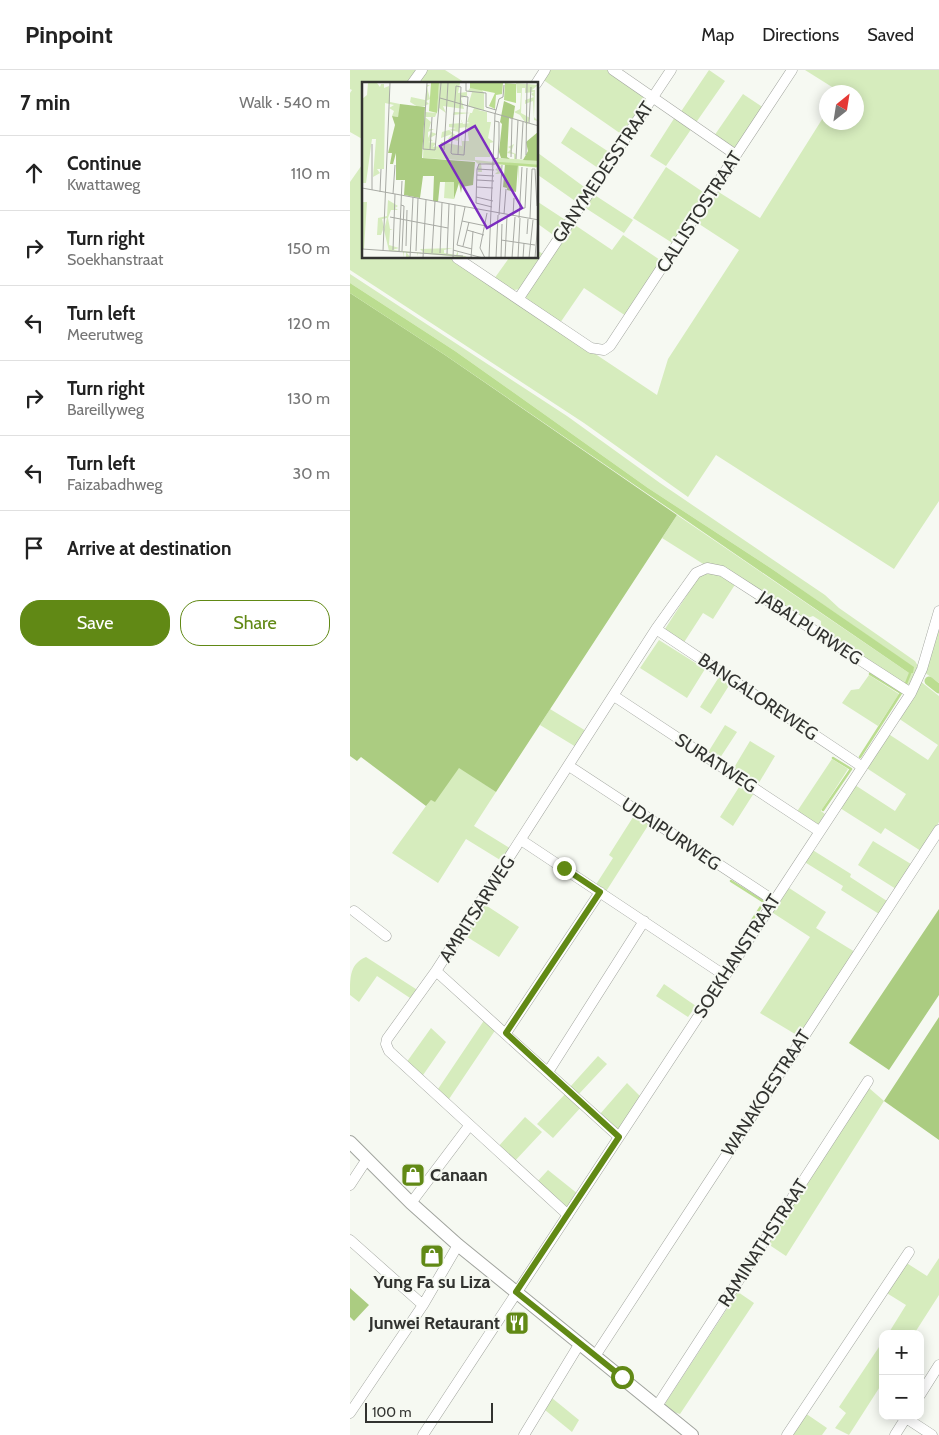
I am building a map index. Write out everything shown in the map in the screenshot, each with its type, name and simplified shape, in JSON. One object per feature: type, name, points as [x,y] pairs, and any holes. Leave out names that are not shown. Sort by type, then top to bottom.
[{"type":"main road","points":[[350,1142],[411,1203],[458,1245],[657,1406],[684,1432]]},
{"type":"street","points":[[413,82],[422,70]]},
{"type":"street","points":[[537,82],[545,70]]},
{"type":"street","points":[[613,70],[736,155]]},
{"type":"street","name":"GANYMEDESSTRAAT","points":[[519,298],[671,70]]},
{"type":"street","name":"CALLISTOSTRAAT","points":[[519,298],[591,348],[604,350],[610,346],[792,70]]},
{"type":"street","points":[[459,259],[519,298]]},
{"type":"street","name":"AMRITSARWEG","points":[[568,1215],[389,1051],[386,1044],[436,971],[656,629],[696,573],[707,568]]},
{"type":"street","name":"JABALPURWEG","points":[[707,568],[722,571],[913,690]]},
{"type":"street","name":"SOEKHANSTRAAT","points":[[424,1435],[861,766],[913,690],[922,670],[938,614]]},
{"type":"street","name":"BANGALOREWEG","points":[[656,629],[861,766]]},
{"type":"street","name":"SURATWEG","points":[[614,696],[819,831]]},
{"type":"street","name":"UDAIPURWEG","points":[[568,766],[774,900]]},
{"type":"street","name":"WANAKOESTRAAT","points":[[594,1356],[939,830]]},
{"type":"street","points":[[521,840],[724,976]]},
{"type":"street","points":[[506,1033],[600,892]]},
{"type":"street","points":[[354,912],[386,936]]},
{"type":"street","points":[[548,1072],[644,921]]},
{"type":"street","points":[[436,971],[619,1137]]},
{"type":"street","name":"RAMINATHSTRAAT","points":[[657,1406],[868,1081]]},
{"type":"street","points":[[411,1203],[469,1126]]},
{"type":"street","points":[[350,1185],[367,1159]]},
{"type":"street","points":[[350,1240],[423,1305]]},
{"type":"street","points":[[352,1406],[423,1305],[458,1245]]},
{"type":"street","points":[[786,1435],[909,1252]]},
{"type":"street","points":[[524,1435],[580,1344]]},
{"type":"street","points":[[924,1389],[939,1366]]},
{"type":"street","points":[[895,1435],[904,1420]]},
{"type":"street","points":[[910,1420],[932,1435]]},
{"type":"shaded area","points":[[350,70],[417,70],[409,82],[362,82],[362,139],[350,132],[350,93],[352,90],[350,89]]},
{"type":"shaded area","points":[[427,70],[445,70],[464,82],[419,82]]},
{"type":"shaded area","points":[[548,70],[607,70],[645,96],[647,101],[624,136],[542,79]]},
{"type":"shaded area","points":[[709,70],[725,81],[695,124],[680,113]]},
{"type":"shaded area","points":[[805,70],[939,70],[939,501],[894,569],[716,455],[688,497],[584,423],[350,270],[350,182],[362,165],[362,259],[453,259],[657,395],[668,359],[739,250],[696,222],[717,191],[760,218],[819,124],[819,130],[864,130],[864,85],[829,85]]},
{"type":"shaded area","points":[[743,94],[764,108],[737,147],[734,148],[714,136]]},
{"type":"shaded area","points":[[675,117],[692,128],[666,166],[650,156]]},
{"type":"shaded area","points":[[571,127],[612,154],[601,170],[561,143]]},
{"type":"shaded area","points":[[539,154],[587,189],[578,203],[539,176]]},
{"type":"shaded area","points":[[666,167],[706,194],[674,244],[633,218]]},
{"type":"shaded area","points":[[593,194],[633,220],[624,233],[584,207]]},
{"type":"shaded area","points":[[539,203],[567,221],[556,237],[539,225]]},
{"type":"shaded area","points":[[572,223],[612,250],[623,235],[663,262],[626,316],[584,288],[560,323],[528,301],[525,295]]},
{"type":"shaded area","points":[[539,252],[545,255],[521,289],[514,290],[494,279],[508,259],[539,259]]},
{"type":"shaded area","points":[[350,274],[567,416],[660,483],[825,595],[839,608],[915,661],[918,666],[909,686],[821,629],[821,621],[813,616],[805,619],[708,567],[662,538],[677,515],[909,673],[913,673],[913,667],[772,569],[648,488],[455,351],[350,283]]},
{"type":"shaded area","points":[[350,283],[455,351],[648,488],[772,569],[914,667],[913,673],[909,673],[445,355],[350,293]]},
{"type":"shaded area","points":[[350,293],[445,355],[677,515],[496,792],[459,768],[435,802],[431,800],[426,806],[361,757],[357,761],[350,756]]},
{"type":"shaded area","points":[[706,571],[717,572],[736,583],[713,619],[703,613],[681,647],[663,632],[698,578]]},
{"type":"shaded area","points":[[939,627],[939,683],[924,672]]},
{"type":"shaded area","points":[[659,640],[705,669],[687,698],[640,668]]},
{"type":"shaded area","points":[[869,675],[899,694],[878,726],[842,703],[851,690],[859,689]]},
{"type":"shaded area","points":[[719,677],[730,684],[711,714],[700,707]]},
{"type":"shaded area","points":[[920,681],[939,696],[939,822],[921,851],[885,828],[881,834],[840,808],[855,785],[895,811],[906,794],[865,767],[887,733],[928,760],[938,745],[898,718]]},
{"type":"shaded area","points":[[550,709],[591,734],[581,750],[540,725]]},
{"type":"shaded area","points":[[725,725],[737,732],[718,761],[707,754]]},
{"type":"shaded area","points":[[750,741],[775,756],[757,786],[732,771]]},
{"type":"shaded area","points":[[832,759],[848,769],[821,811],[825,814],[818,825],[796,813]]},
{"type":"shaded area","points":[[459,767],[496,792],[474,826],[513,850],[505,863],[466,839],[438,883],[392,853],[426,806],[431,800],[435,801]]},
{"type":"shaded area","points":[[741,784],[754,793],[733,826],[720,817]]},
{"type":"shaded area","points":[[635,814],[649,824],[605,893],[595,886],[613,858],[609,855]]},
{"type":"shaded area","points":[[873,841],[911,864],[896,889],[858,865]]},
{"type":"shaded area","points":[[811,849],[851,874],[850,877],[887,901],[879,914],[841,890],[843,886],[803,861]]},
{"type":"shaded area","points":[[786,886],[826,912],[816,928],[855,952],[800,1037],[760,1013],[810,937],[770,911]]},
{"type":"shaded area","points":[[484,904],[519,927],[499,957],[464,935]]},
{"type":"shaded area","points":[[939,909],[939,995],[889,1070],[849,1043]]},
{"type":"shaded area","points":[[366,957],[419,991],[413,1000],[377,976],[359,1002],[350,995],[350,982],[354,967]]},
{"type":"shaded area","points":[[664,984],[696,1006],[688,1017],[656,996]]},
{"type":"shaded area","points":[[939,1017],[939,1140],[884,1101]]},
{"type":"shaded area","points":[[485,1019],[496,1029],[447,1102],[436,1092]]},
{"type":"shaded area","points":[[431,1028],[446,1042],[421,1078],[406,1063]]},
{"type":"shaded area","points":[[598,1056],[607,1064],[578,1095],[570,1087]]},
{"type":"shaded area","points":[[627,1083],[641,1097],[619,1129],[616,1129],[600,1114]]},
{"type":"shaded area","points":[[869,1088],[884,1101],[786,1256],[768,1244]]},
{"type":"shaded area","points":[[567,1092],[582,1106],[553,1138],[537,1124]]},
{"type":"shaded area","points":[[525,1117],[542,1132],[513,1163],[497,1148]]},
{"type":"shaded area","points":[[548,1170],[578,1194],[568,1208],[536,1183]]},
{"type":"shaded area","points":[[939,1258],[939,1295],[917,1330],[890,1330],[906,1305],[885,1292],[905,1262],[927,1276]]},
{"type":"shaded area","points":[[350,1288],[369,1305],[354,1321],[350,1317]]},
{"type":"shaded area","points":[[738,1292],[754,1303],[680,1414],[670,1411],[665,1405],[666,1402]]},
{"type":"shaded area","points":[[879,1347],[879,1388],[849,1435],[835,1428],[846,1413],[839,1407]]},
{"type":"shaded area","points":[[552,1398],[579,1420],[572,1432],[545,1410]]},
{"type":"shaded area","points":[[805,1413],[827,1428],[822,1435],[791,1435]]},
{"type":"waterway","points":[[905,686],[911,671]]},
{"type":"waterway","points":[[860,757],[901,693],[870,674]]},
{"type":"waterway","points":[[929,681],[939,689]]},
{"type":"waterway","points":[[823,810],[851,769],[833,758]]},
{"type":"waterway","points":[[731,881],[764,902],[738,942]]},
{"type":"place","name":"Canaan","points":[[413,1175]]},
{"type":"place","name":"Yung Fa su Liza","points":[[432,1256]]},
{"type":"place","name":"Junwei Retaurant","points":[[517,1323]]},
{"type":"route","points":[[564,868],[600,892],[506,1033],[619,1137],[516,1292],[622,1377]]}]
